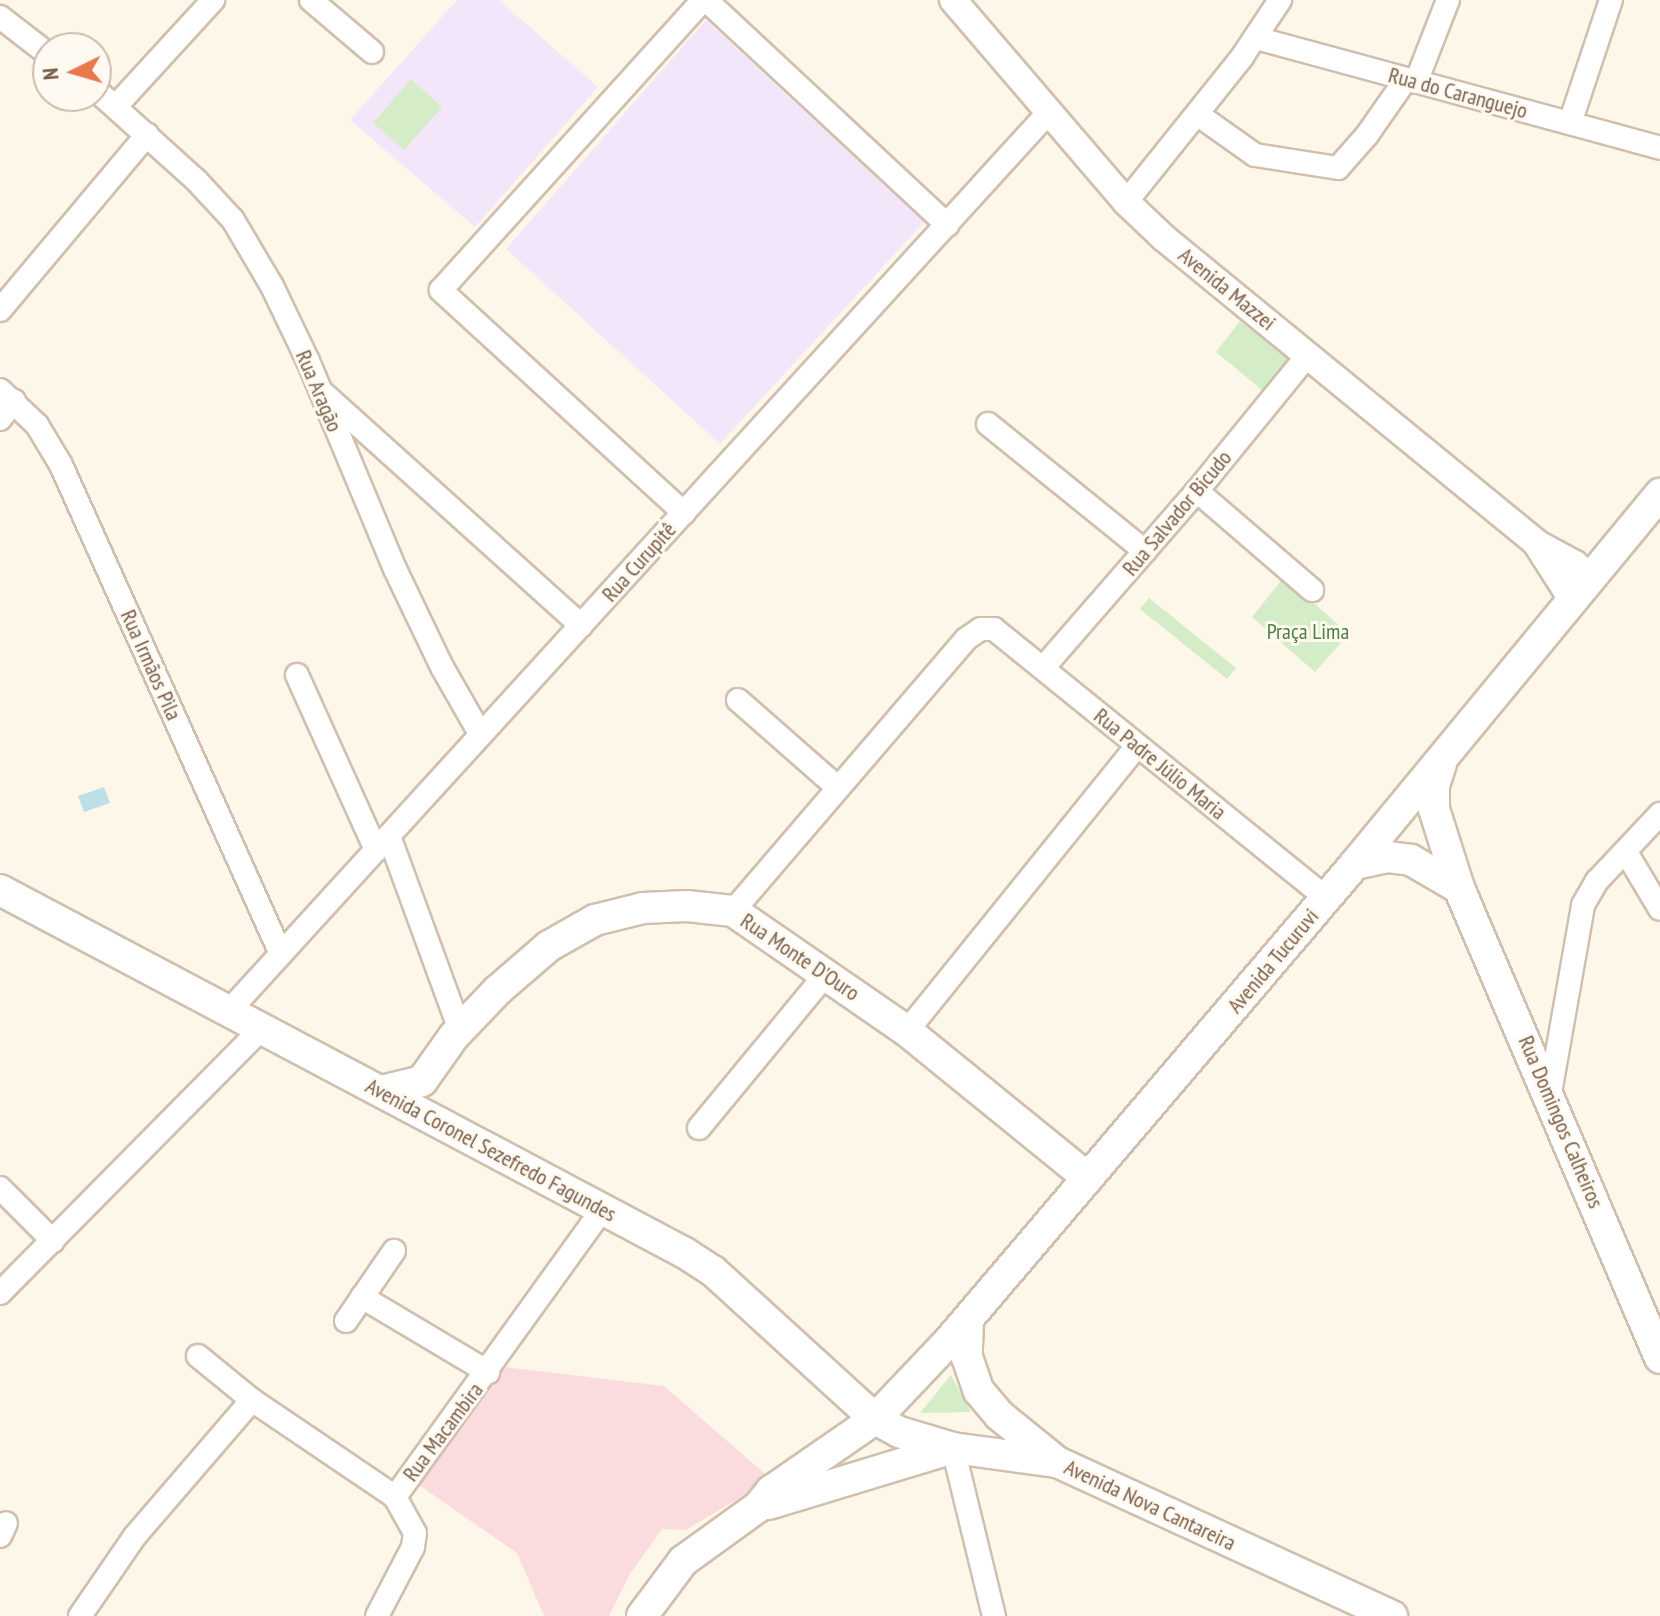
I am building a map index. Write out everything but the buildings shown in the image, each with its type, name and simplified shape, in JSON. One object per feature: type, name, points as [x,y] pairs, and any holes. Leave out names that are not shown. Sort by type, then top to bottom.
[{"type":"main road","name":"Avenida Tucuruvi","points":[[875,1419],[968,1319],[1355,864],[1660,494]]},
{"type":"main road","name":"Rua Domingos Calheiros","points":[[1443,758],[1433,798],[1438,827],[1459,888],[1550,1093],[1660,1358]]},
{"type":"main road","points":[[1355,864],[1388,857],[1411,860],[1459,888]]},
{"type":"main road","name":"Avenida Coronel Sezefredo Fagundes","points":[[0,890],[603,1209],[713,1271],[875,1419],[899,1432],[953,1448]]},
{"type":"main road","name":"Rua Monte D'Ouro","points":[[422,1081],[460,1030],[549,946],[595,920],[643,908],[687,906],[733,911],[907,1031],[1088,1178]]},
{"type":"main road","points":[[381,1091],[422,1081],[428,1116]]},
{"type":"main road","points":[[968,1319],[967,1357],[971,1378],[979,1391],[999,1415],[1057,1462]]},
{"type":"main road","name":"Avenida Nova Cantareira","points":[[642,1616],[683,1561],[758,1507],[771,1491],[848,1441],[875,1419]]},
{"type":"main road","name":"Avenida Nova Cantareira","points":[[758,1507],[953,1448],[1057,1462],[1392,1616]]},
{"type":"street","points":[[116,106],[213,0]]},
{"type":"street","points":[[311,0],[372,52]]},
{"type":"street","points":[[684,513],[441,290],[704,0],[947,225]]},
{"type":"street","name":"Avenida Mazzei","points":[[953,0],[1126,202],[1164,238],[1536,543],[1575,564],[1582,590]]},
{"type":"street","points":[[1126,202],[1256,38],[1280,0]]},
{"type":"street","points":[[1197,114],[1255,155],[1338,168],[1411,80],[1448,0]]},
{"type":"street","points":[[1570,123],[1611,0]]},
{"type":"street","points":[[0,17],[32,42]]},
{"type":"street","name":"Rua do Caranguejo","points":[[1256,38],[1660,148]]},
{"type":"street","name":"Rua Aragão","points":[[112,103],[233,220],[272,286],[395,569],[442,667],[481,735]]},
{"type":"street","name":"Rua Curupitê","points":[[228,1012],[1049,112]]},
{"type":"street","points":[[0,310],[147,135]]},
{"type":"street","name":"Rua Salvador Bicudo","points":[[1043,668],[1197,491],[1308,355]]},
{"type":"street","points":[[320,391],[581,625]]},
{"type":"street","name":"Rua Irmãos Pìla","points":[[5,403],[37,425],[61,465],[281,954]]},
{"type":"street","points":[[988,424],[1145,551]]},
{"type":"street","points":[[1197,491],[1312,590]]},
{"type":"street","name":"Rua Padre Júlio Maria","points":[[838,788],[966,639],[981,629],[994,629],[1326,898]]},
{"type":"street","points":[[297,675],[382,843],[460,1030]]},
{"type":"street","points":[[733,911],[838,788],[738,700]]},
{"type":"street","points":[[907,1031],[1137,746]]},
{"type":"street","points":[[1550,1093],[1583,905],[1597,881],[1660,814]]},
{"type":"street","points":[[1626,852],[1660,909]]},
{"type":"street","points":[[699,1128],[826,974]]},
{"type":"street","points":[[0,1293],[261,1029]]},
{"type":"street","points":[[0,1188],[53,1241]]},
{"type":"street","name":"Rua Macambira","points":[[198,1356],[252,1400],[395,1497],[603,1209]]},
{"type":"street","points":[[346,1321],[394,1251]]},
{"type":"street","points":[[362,1297],[488,1372]]},
{"type":"street","points":[[80,1616],[135,1536],[252,1400]]},
{"type":"street","points":[[953,1448],[994,1616]]},
{"type":"street","points":[[377,1616],[413,1547],[415,1533],[395,1497]]},
{"type":"shaded area","points":[[457,0],[499,0],[598,87],[475,227],[350,120]]},
{"type":"shaded area","points":[[706,20],[924,222],[720,444],[506,249]]},
{"type":"shaded area","points":[[503,1367],[664,1386],[771,1479],[686,1530],[662,1529],[630,1574],[609,1616],[544,1616],[517,1553],[419,1485]]},
{"type":"green space","points":[[411,79],[442,107],[404,150],[373,123]]},
{"type":"green space","points":[[1240,321],[1288,359],[1263,391],[1216,352]]},
{"type":"green space","name":"Praça Lima","points":[[1284,577],[1349,634],[1315,672],[1252,617]]},
{"type":"green space","points":[[1149,598],[1236,668],[1227,679],[1140,609]]},
{"type":"green space","points":[[951,1375],[971,1412],[920,1413]]},
{"type":"water","points":[[104,787],[110,803],[84,812],[78,796]]}]
